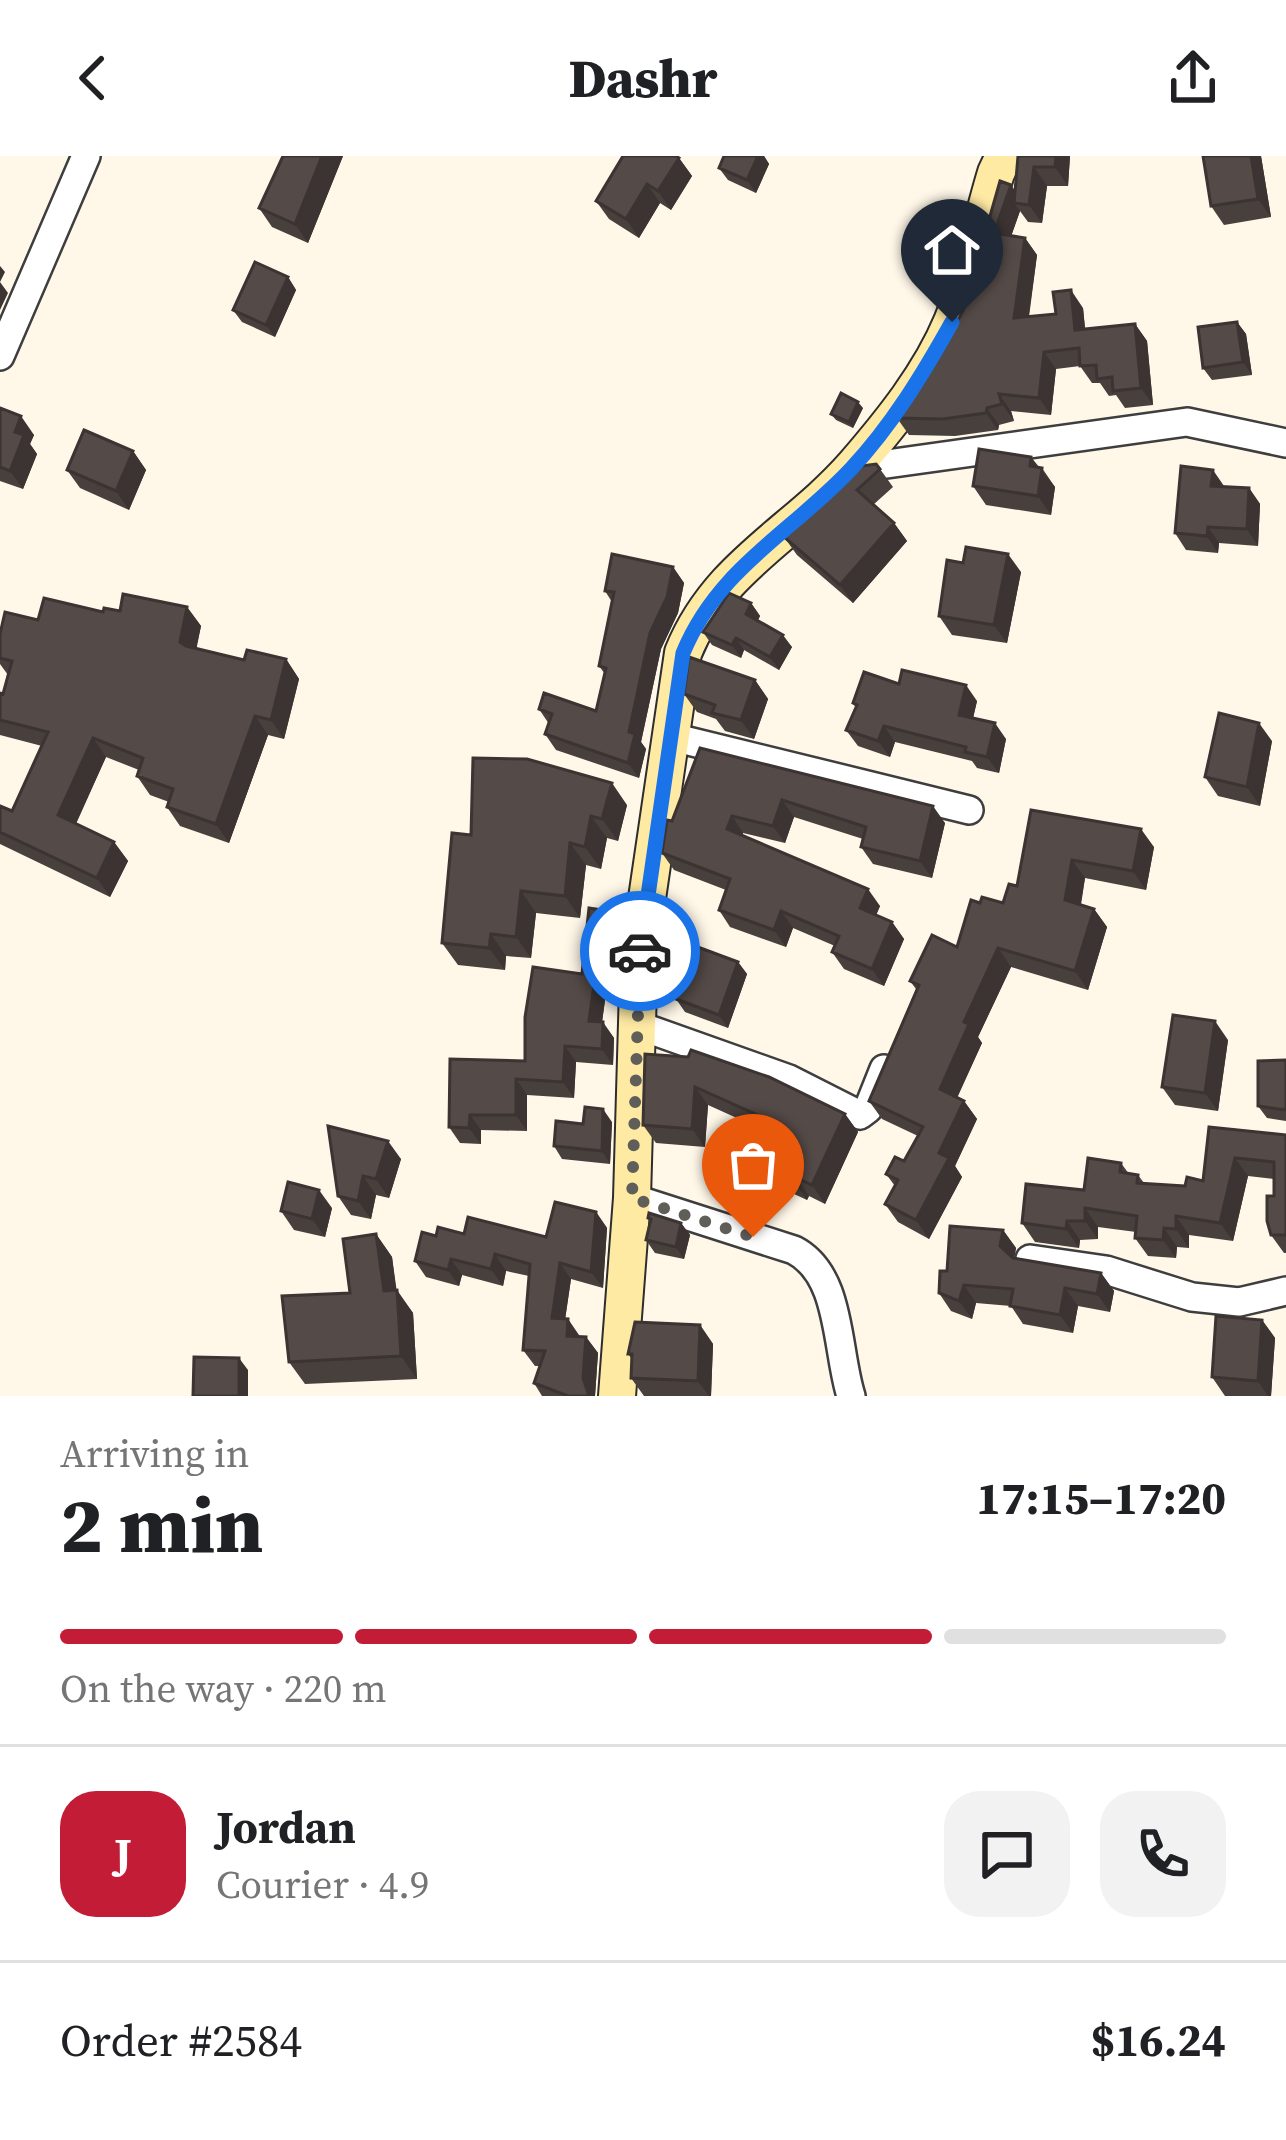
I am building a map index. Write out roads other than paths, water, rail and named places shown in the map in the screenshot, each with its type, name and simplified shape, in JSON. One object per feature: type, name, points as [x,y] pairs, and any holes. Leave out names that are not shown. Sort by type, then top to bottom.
[{"type":"street","points":[[0,356],[86,156]]},
{"type":"street","points":[[616,1396],[632,1198],[639,953],[683,653],[694,626],[729,578],[851,469],[915,388],[952,322],[1004,156]]},
{"type":"street","points":[[851,469],[1187,422],[1286,443]]},
{"type":"street","points":[[672,737],[968,810]]},
{"type":"street","points":[[637,1025],[788,1079],[860,1115],[868,1108],[895,1042]]},
{"type":"street","points":[[632,1198],[813,1260],[825,1280],[851,1396]]},
{"type":"street","points":[[1030,1259],[1106,1270],[1192,1297],[1239,1302],[1286,1291]]}]
